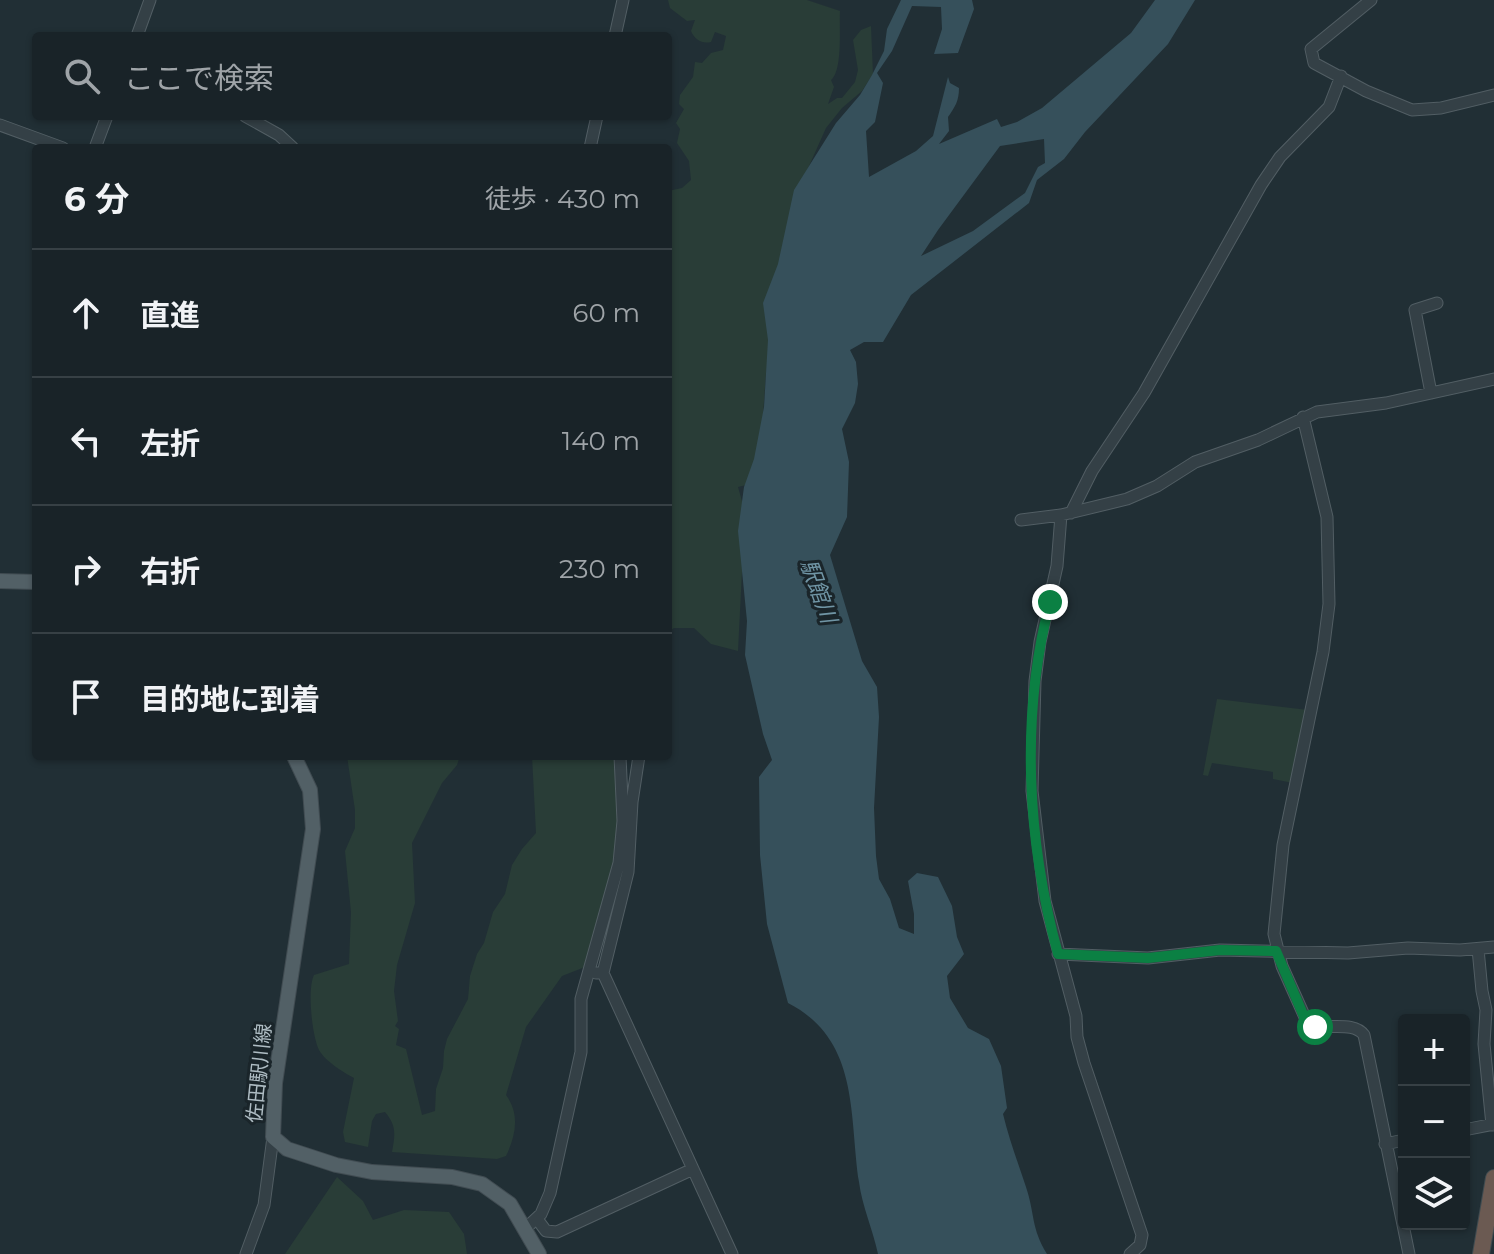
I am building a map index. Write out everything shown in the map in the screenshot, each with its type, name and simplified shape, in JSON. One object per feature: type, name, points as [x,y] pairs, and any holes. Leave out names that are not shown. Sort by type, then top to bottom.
[{"type":"highway","points":[[1481,1254],[1494,1178]]},
{"type":"main road","points":[[0,581],[32,582]]},
{"type":"main road","name":"佐田駅川線","points":[[296,760],[310,790],[313,829],[275,1083],[273,1137],[287,1149],[336,1165],[372,1172],[473,1181],[491,1189],[531,1224],[539,1254]]},
{"type":"street","points":[[138,32],[150,0]]},
{"type":"street","points":[[616,32],[623,0]]},
{"type":"street","points":[[1371,0],[1311,49],[1314,63],[1376,96],[1412,110],[1441,108],[1494,95]]},
{"type":"street","points":[[1130,1254],[1139,1247],[1142,1235],[1084,1063],[1076,1016],[1045,901],[1032,791],[1037,664],[1066,514],[1148,386],[1261,185],[1280,157],[1329,107],[1341,76]]},
{"type":"street","points":[[96,144],[106,120]]},
{"type":"street","points":[[252,120],[289,144]]},
{"type":"street","points":[[591,144],[596,120]]},
{"type":"street","points":[[0,125],[52,144]]},
{"type":"street","points":[[1431,393],[1415,310],[1437,303]]},
{"type":"street","points":[[1021,520],[1066,514],[1138,495],[1195,462],[1258,440],[1303,417],[1327,410],[1386,403],[1494,379]]},
{"type":"street","points":[[1303,417],[1327,517],[1329,604],[1323,652],[1283,845],[1274,934],[1276,951],[1308,1024],[1355,1028],[1362,1032],[1409,1254]]},
{"type":"street","points":[[620,760],[623,821],[619,863],[587,971],[580,1007],[581,1052],[550,1193],[531,1224],[557,1232],[693,1169]]},
{"type":"street","points":[[638,760],[632,802],[628,872],[603,973],[732,1254]]},
{"type":"street","points":[[1058,954],[1148,958],[1220,950],[1338,953],[1494,947]]},
{"type":"street","points":[[1470,1128],[1493,1124],[1484,1044],[1487,1014],[1478,949]]},
{"type":"street","points":[[587,971],[603,973]]},
{"type":"street","points":[[246,1254],[264,1205],[273,1137]]},
{"type":"street","points":[[1385,1144],[1398,1141]]},
{"type":"green space","points":[[668,0],[807,0],[840,11],[839,58],[831,80],[834,87],[828,104],[842,98],[855,82],[858,70],[853,40],[861,30],[871,26],[873,74],[862,91],[842,108],[826,128],[805,175],[773,351],[766,373],[754,483],[738,487],[745,512],[738,651],[711,644],[694,628],[672,629],[672,190],[682,188],[691,180],[689,161],[677,143],[680,129],[676,123],[684,109],[679,104],[680,95],[693,77],[695,62],[702,63],[711,53],[723,50],[726,36],[715,32],[711,42],[699,41],[691,31],[695,20],[687,21],[670,8]]},
{"type":"green space","points":[[1217,699],[1308,710],[1293,783],[1273,779],[1273,772],[1212,763],[1208,776],[1203,775]]},
{"type":"green space","points":[[348,760],[459,760],[442,783],[412,843],[415,903],[397,965],[394,991],[398,1021],[395,1026],[399,1029],[396,1045],[406,1049],[422,1115],[435,1111],[436,1089],[447,1039],[468,999],[470,976],[477,954],[484,943],[493,912],[505,894],[512,865],[536,833],[532,760],[619,760],[616,871],[585,967],[562,976],[526,1027],[506,1095],[515,1125],[506,1156],[497,1159],[392,1152],[394,1131],[385,1112],[376,1114],[372,1121],[368,1147],[345,1142],[343,1132],[354,1078],[330,1062],[319,1050],[311,1001],[314,975],[349,964],[351,912],[345,851],[355,828]]},
{"type":"green space","points":[[337,1177],[363,1201],[373,1220],[404,1210],[449,1212],[464,1234],[467,1254],[285,1254]]},
{"type":"water","name":"駅館川","points":[[901,0],[972,0],[974,9],[958,53],[934,54],[942,29],[941,7],[912,6],[892,51],[877,73],[883,83],[875,122],[866,131],[869,177],[916,151],[933,136],[948,77],[950,83],[959,88],[959,93],[948,117],[949,131],[939,144],[997,119],[1001,127],[1017,122],[1042,108],[1131,33],[1155,0],[1195,0],[1168,44],[1085,132],[1064,159],[1037,180],[1029,203],[911,295],[883,342],[864,342],[850,350],[856,362],[858,384],[855,403],[842,429],[849,462],[847,517],[830,555],[862,661],[877,687],[879,717],[874,808],[879,879],[890,899],[899,928],[914,934],[908,881],[917,873],[938,877],[952,906],[957,937],[964,954],[947,976],[950,998],[968,1028],[989,1039],[1001,1066],[1007,1108],[1003,1114],[1036,1228],[1047,1254],[878,1254],[860,1191],[847,1081],[828,1037],[811,1019],[788,1003],[767,924],[760,855],[759,777],[772,760],[745,655],[747,621],[738,531],[744,487],[754,459],[764,407],[768,340],[763,303],[778,264],[794,190],[836,123],[872,75],[884,51],[887,29]],"holes":[[[1044,139],[1045,163],[1038,167],[1025,193],[973,231],[921,256],[1000,146]]]},
{"type":"route","points":[[1050,602],[1035,681],[1032,791],[1045,901],[1058,954],[1148,958],[1220,950],[1276,951],[1305,1019],[1315,1027]]}]
